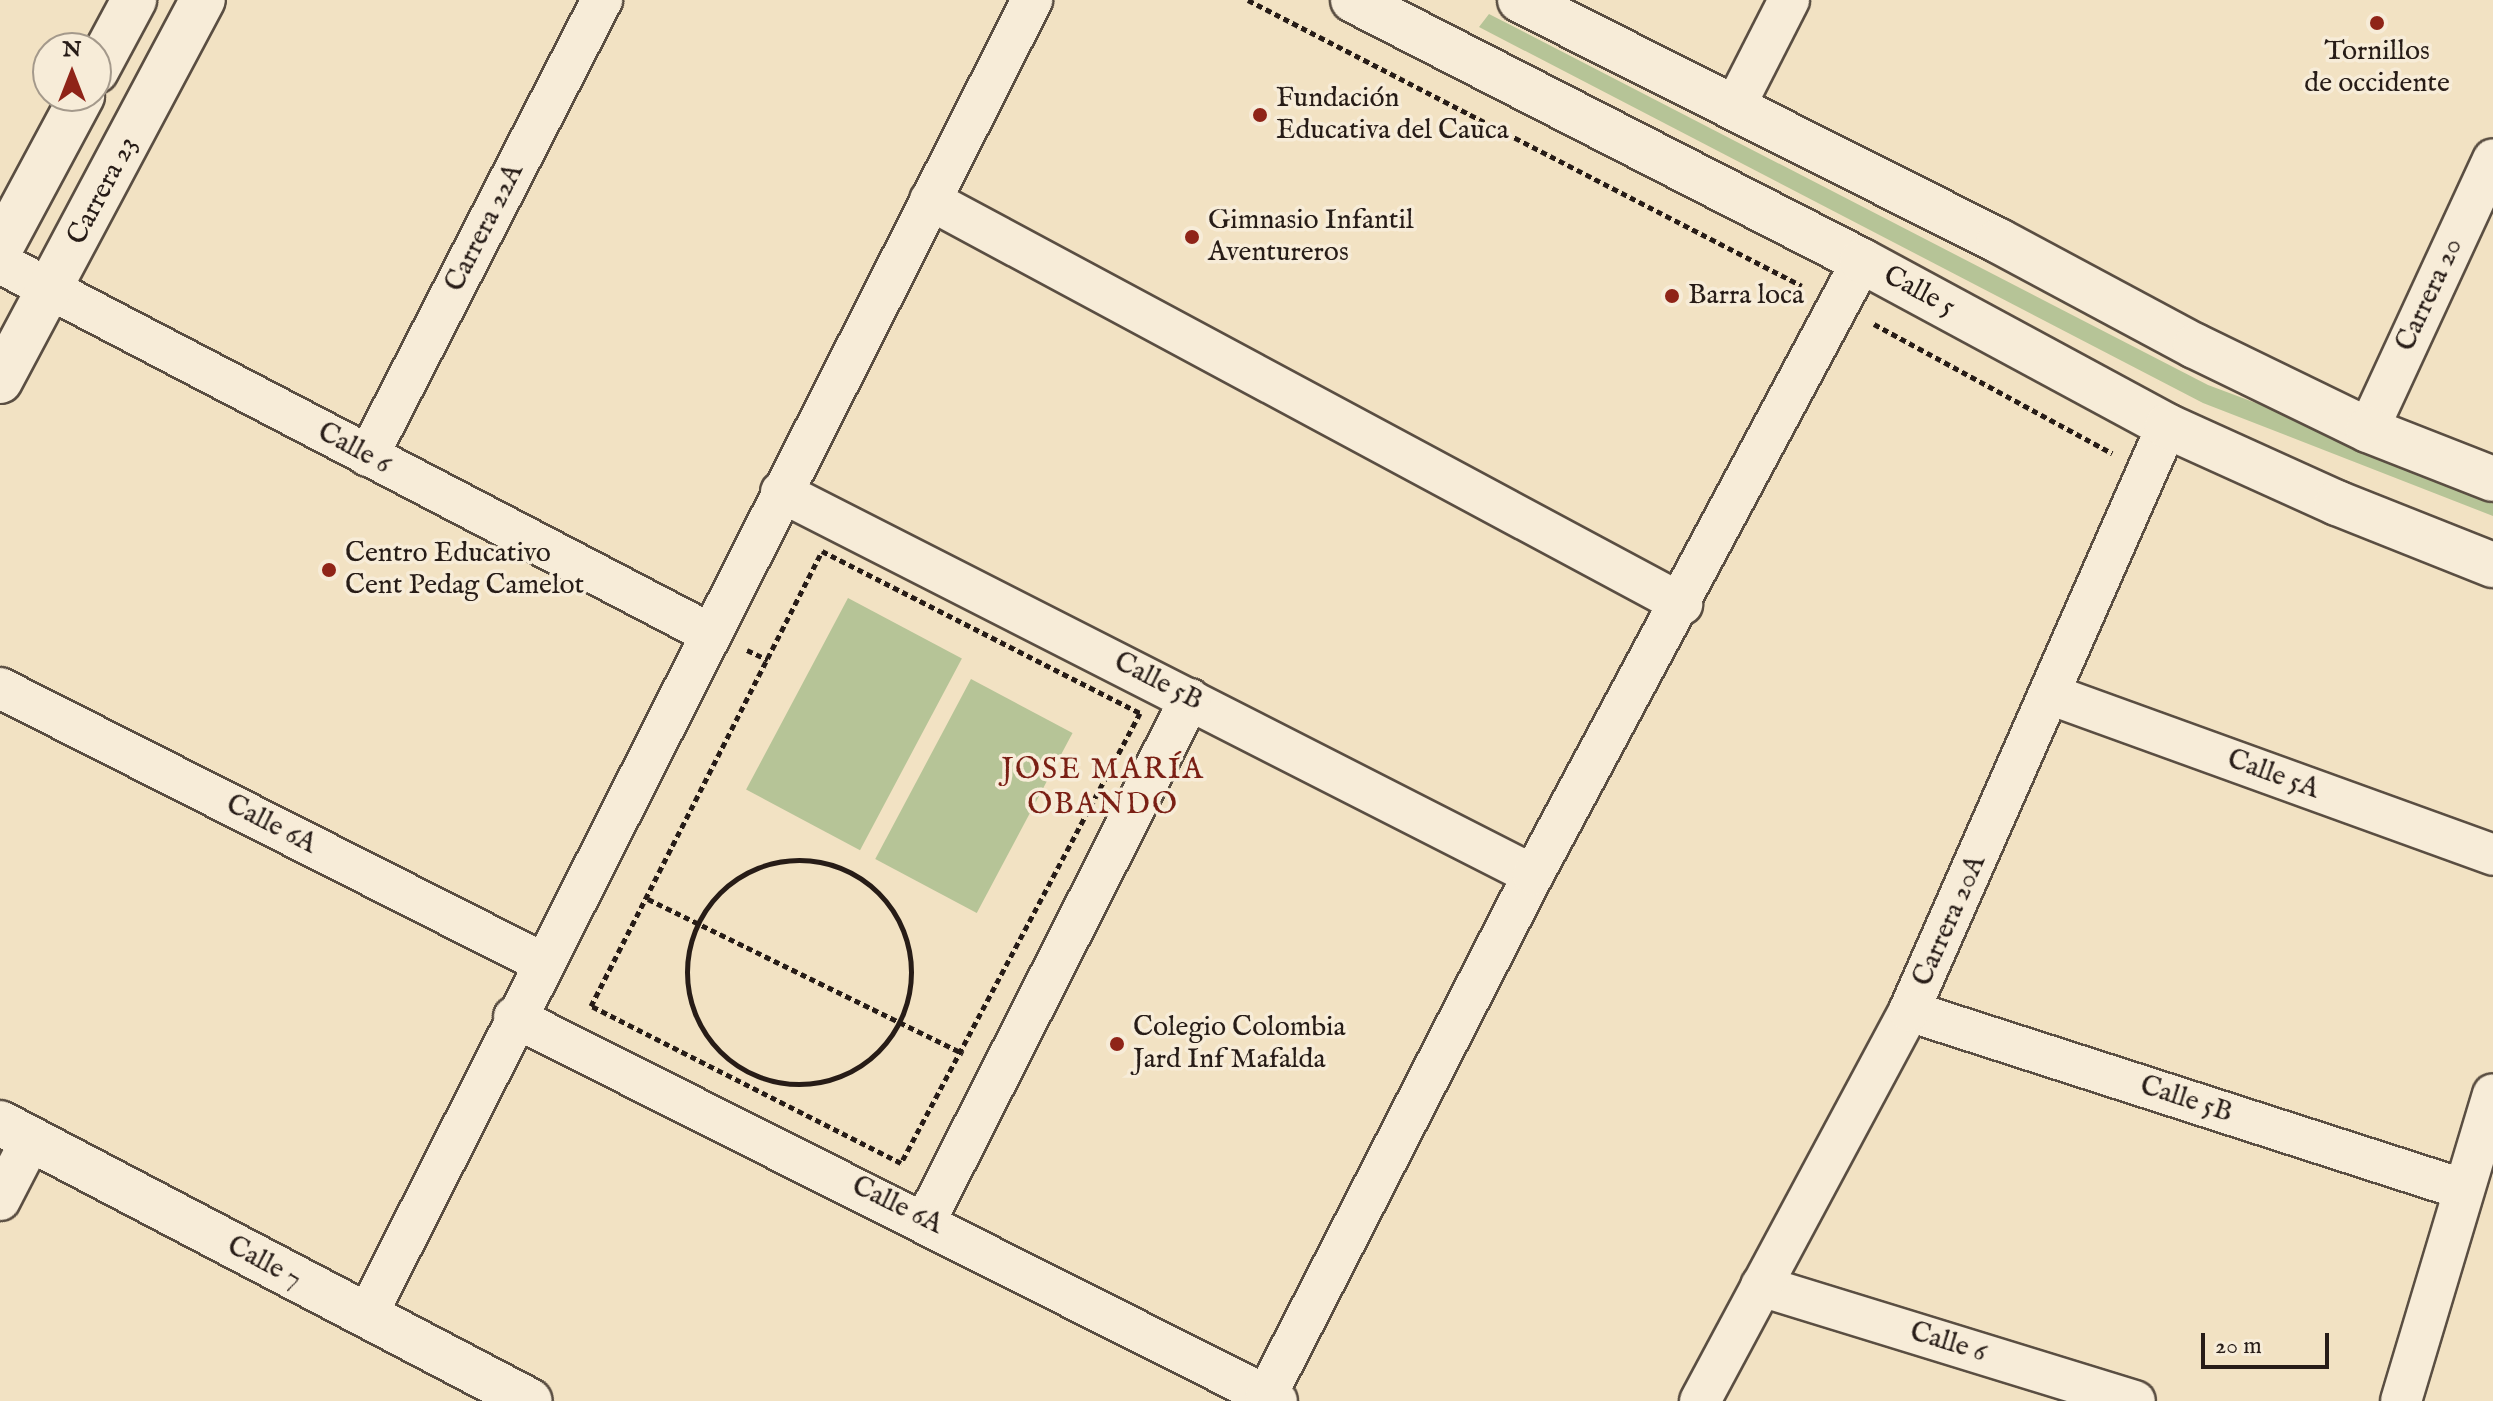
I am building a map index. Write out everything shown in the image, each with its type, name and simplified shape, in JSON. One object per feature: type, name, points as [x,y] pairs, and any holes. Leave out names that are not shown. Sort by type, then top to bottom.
[{"type":"main road","points":[[112,41],[134,0]]},
{"type":"main road","name":"Carrera 23","points":[[0,381],[203,0]]},
{"type":"main road","name":"Calle 5","points":[[1353,0],[1862,261],[2167,426],[2337,503],[2493,565]]},
{"type":"main road","points":[[1520,0],[2368,430],[2493,479]]},
{"type":"main road","points":[[0,249],[73,112]]},
{"type":"main road","name":"Calle 7","points":[[16,1132],[530,1401]]},
{"type":"street","name":"Carrera 22A","points":[[368,456],[602,0]]},
{"type":"street","points":[[366,1317],[541,962],[1032,0]]},
{"type":"street","points":[[1734,108],[1789,0]]},
{"type":"street","name":"Carrera 20","points":[[2368,430],[2493,160]]},
{"type":"street","points":[[930,200],[1682,604]]},
{"type":"street","points":[[1272,1398],[1533,875],[1682,604],[1862,261]]},
{"type":"street","name":"Calle 6","points":[[0,263],[709,633]]},
{"type":"street","name":"Carrera 20A","points":[[1700,1401],[1909,1011],[2052,695],[2167,426]]},
{"type":"street","name":"Calle 5B","points":[[781,492],[1533,875]]},
{"type":"street","name":"Calle 6A","points":[[0,688],[541,962]]},
{"type":"street","name":"Calle 5A","points":[[2052,695],[2493,855]]},
{"type":"street","points":[[926,1220],[1190,699]]},
{"type":"street","name":"Calle 5B","points":[[1909,1011],[2462,1189]]},
{"type":"street","name":"Calle 6A","points":[[514,1017],[926,1220],[1272,1398]]},
{"type":"street","points":[[2401,1401],[2462,1189],[2493,1094]]},
{"type":"street","points":[[0,1200],[16,1132]]},
{"type":"street","name":"Calle 6","points":[[1761,1286],[2135,1401]]},
{"type":"path","points":[[591,1006],[822,551]]},
{"type":"path","points":[[815,860],[849,871],[878,892],[900,920],[911,953],[912,990],[901,1023],[877,1054],[844,1075],[806,1085],[755,1075],[732,1063],[705,1036],[689,1000],[686,961],[696,924],[717,894],[746,873],[779,861],[815,860]]},
{"type":"path","points":[[648,899],[963,1053]]},
{"type":"green space","points":[[1489,14],[2208,385],[2493,492],[2493,516],[2203,403],[1479,27]]},
{"type":"green space","points":[[848,598],[962,659],[860,850],[746,790]]},
{"type":"green space","points":[[971,679],[1073,733],[977,913],[875,859]]},
{"type":"place","name":"Tornillos de occidente","points":[[2377,23]]},
{"type":"place","name":"Fundación Educativa del Cauca","points":[[1260,115]]},
{"type":"place","name":"Gimnasio Infantil Aventureros","points":[[1192,237]]},
{"type":"place","name":"Barra loca","points":[[1672,296]]},
{"type":"place","name":"Centro Educativo Cent Pedag Camelot","points":[[329,570]]},
{"type":"place","name":"Colegio Colombia Jard Inf Mafalda","points":[[1117,1044]]},
{"type":"district","name":"JOSE MARÍA OBANDO","points":[[1103,787]]}]
